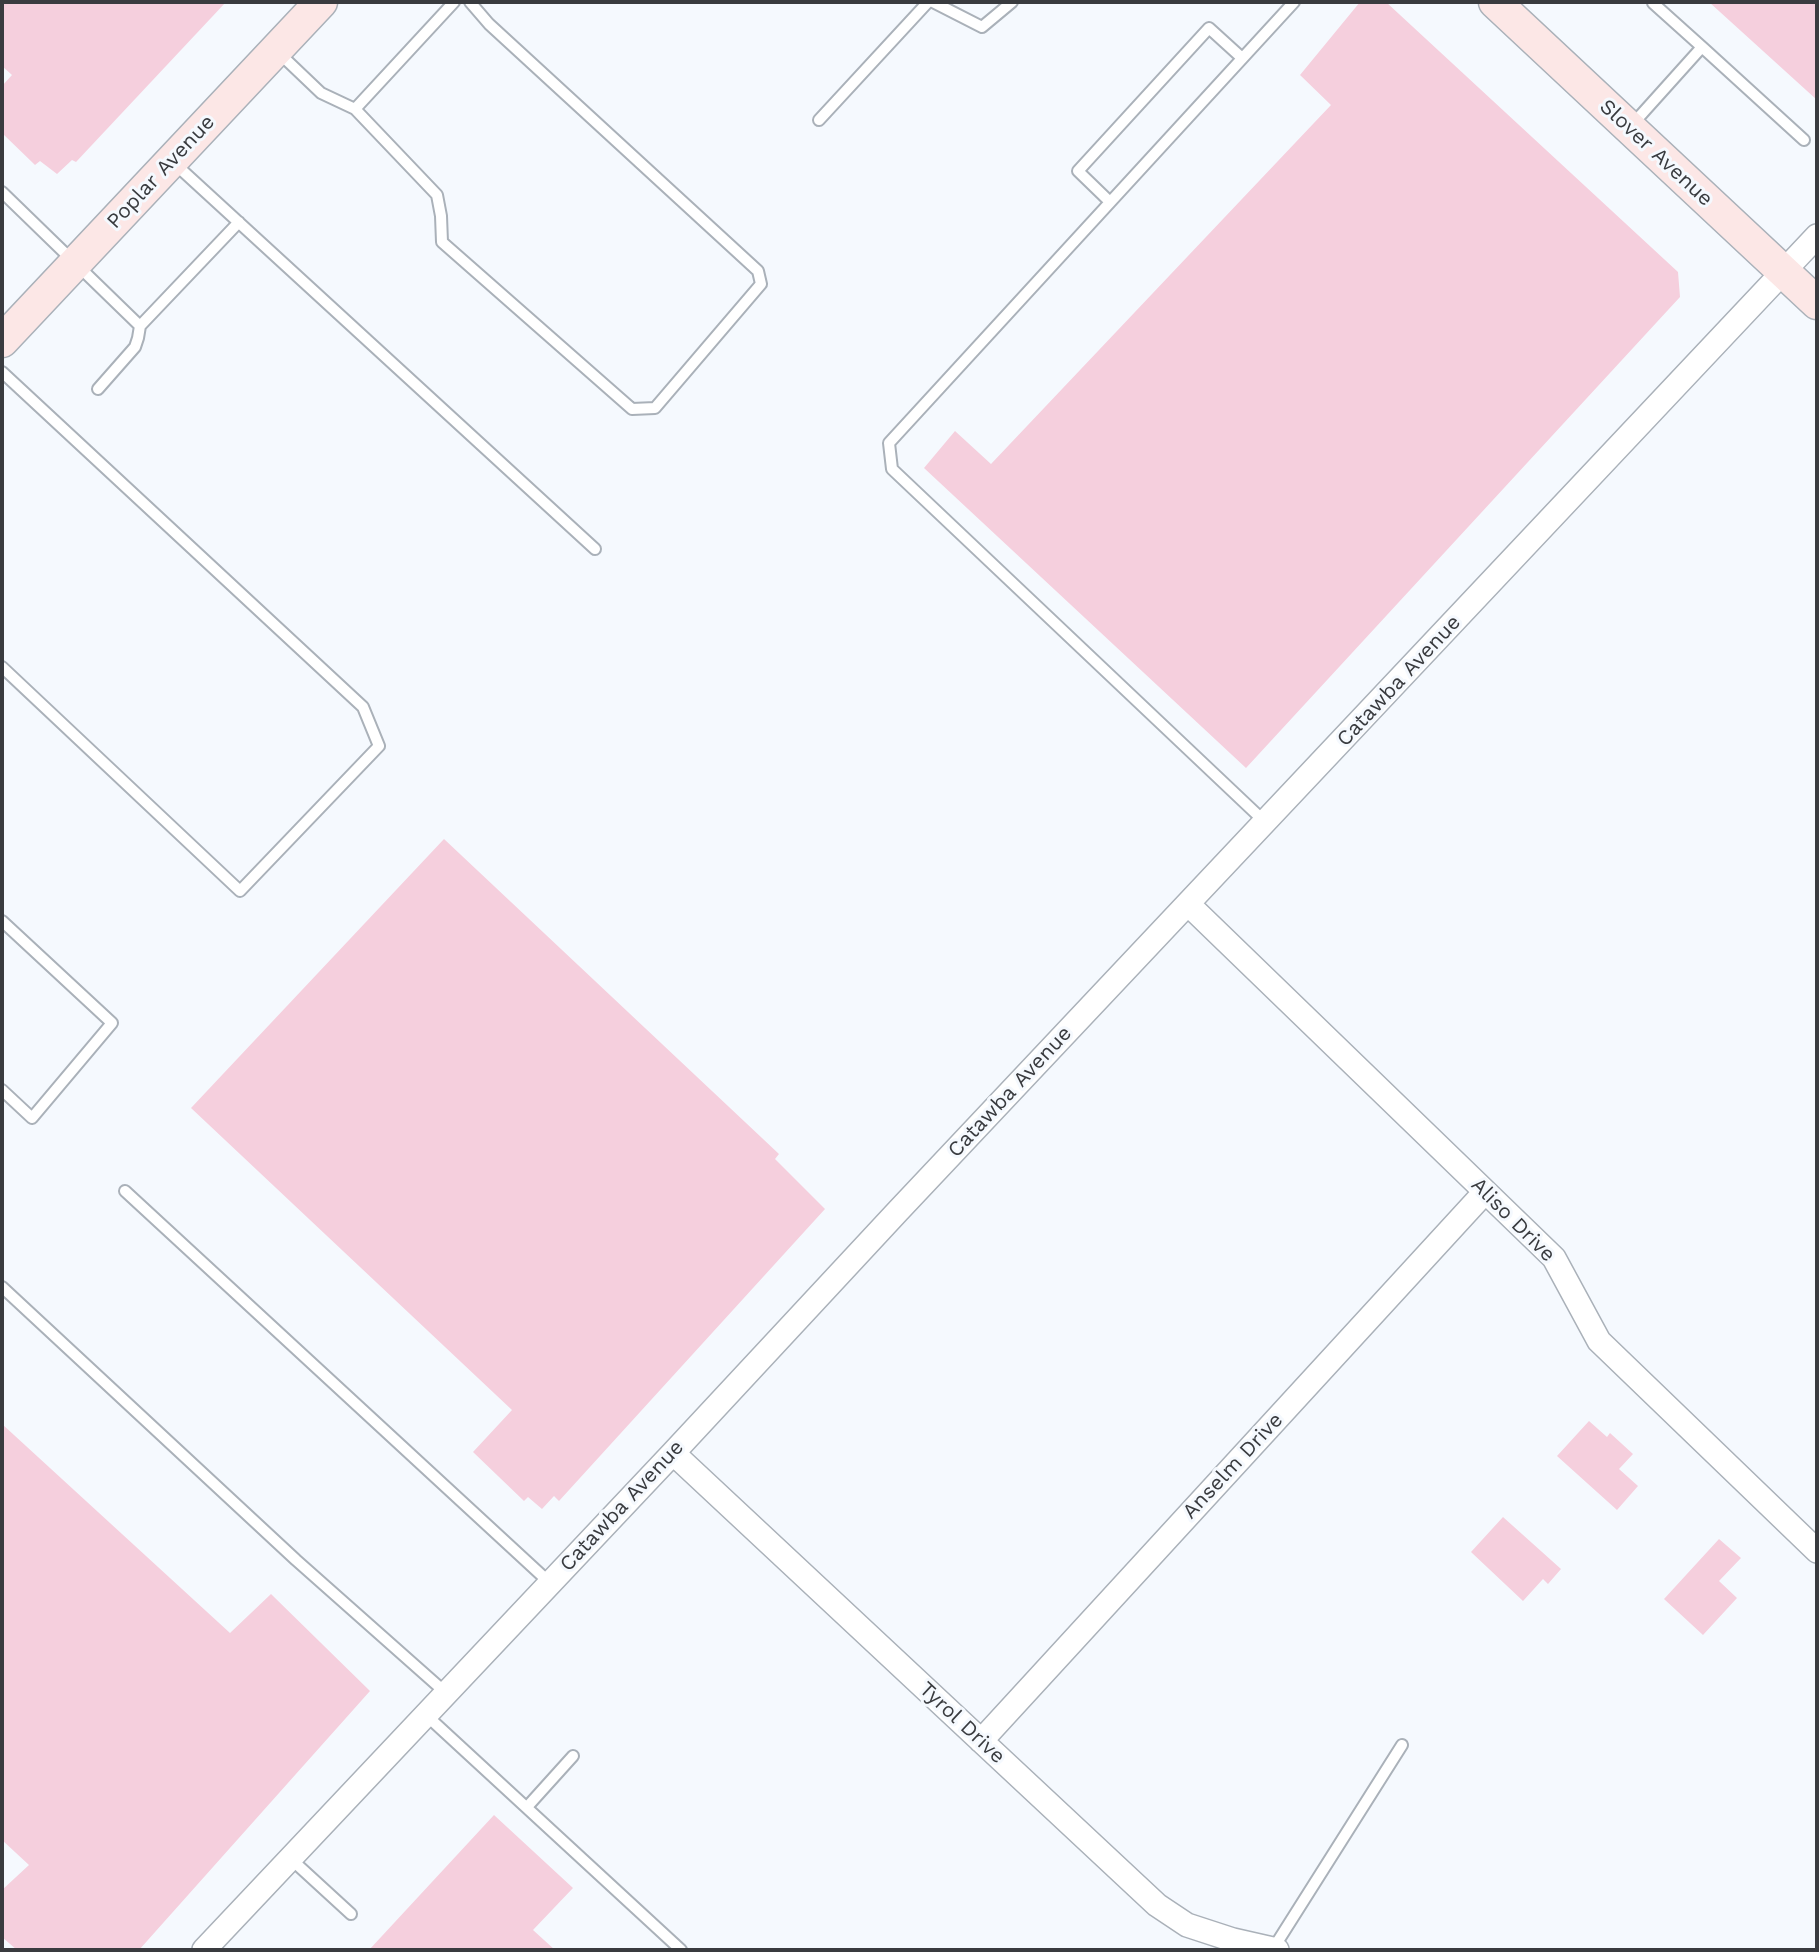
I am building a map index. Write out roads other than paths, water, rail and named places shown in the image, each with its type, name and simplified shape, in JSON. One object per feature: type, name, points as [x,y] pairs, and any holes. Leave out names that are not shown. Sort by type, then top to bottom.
[{"type":"street","name":"Poplar Avenue","points":[[2,341],[321,2]]},
{"type":"street","name":"Slover Avenue","points":[[1506,9],[1817,303]]},
{"type":"street","name":"Catawba Avenue","points":[[204,1950],[1817,236]]},
{"type":"street","name":"Aliso Drive","points":[[1188,904],[1555,1258],[1599,1341],[1817,1551]]},
{"type":"street","name":"Anselm Drive","points":[[981,1741],[1485,1192]]},
{"type":"street","name":"Tyrol Drive","points":[[673,1452],[1157,1905],[1187,1925],[1233,1940],[1275,1949]]},
{"type":"lane","points":[[355,109],[454,2]]},
{"type":"lane","points":[[275,50],[321,93],[355,109],[437,195],[442,242],[632,410],[655,408],[761,284],[758,271],[489,24],[470,2]]},
{"type":"lane","points":[[820,120],[930,2],[982,27],[1012,2]]},
{"type":"lane","points":[[1265,823],[892,469],[889,443],[1294,2]]},
{"type":"lane","points":[[1653,3],[1804,140]]},
{"type":"lane","points":[[1110,202],[1078,171],[1209,28],[1242,58]]},
{"type":"lane","points":[[1629,128],[1702,47]]},
{"type":"lane","points":[[172,161],[594,549]]},
{"type":"lane","points":[[2,192],[140,326]]},
{"type":"lane","points":[[98,389],[135,347],[140,326],[239,222]]},
{"type":"lane","points":[[2,372],[363,707],[379,746],[240,891],[2,667]]},
{"type":"lane","points":[[2,921],[113,1023],[32,1118],[2,1090]]},
{"type":"lane","points":[[125,1191],[550,1583]]},
{"type":"lane","points":[[2,1287],[296,1560],[446,1693]]},
{"type":"lane","points":[[426,1715],[681,1950]]},
{"type":"lane","points":[[1275,1949],[1402,1745]]},
{"type":"lane","points":[[527,1807],[573,1756]]},
{"type":"lane","points":[[291,1859],[351,1914]]}]
